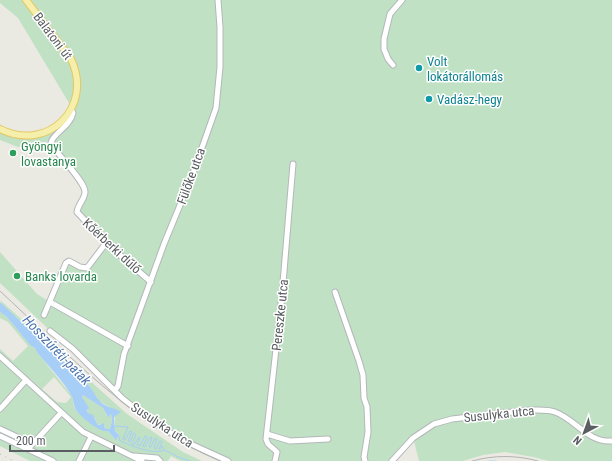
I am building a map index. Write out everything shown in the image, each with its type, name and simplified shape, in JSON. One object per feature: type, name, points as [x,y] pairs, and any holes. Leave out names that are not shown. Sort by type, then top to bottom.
[{"type":"main road","name":"Balatoni út","points":[[0,129],[22,136],[45,133],[59,124],[70,110],[75,100],[78,87],[75,66],[67,52],[26,0]]},
{"type":"street","name":"Fülőke utca","points":[[115,390],[118,386],[124,354],[164,244],[188,187],[216,108],[220,66],[218,0]]},
{"type":"street","points":[[393,65],[388,59],[384,50],[384,39],[390,14],[402,0]]},
{"type":"street","name":"Kőérberki dűlő","points":[[70,110],[73,113],[72,118],[66,127],[53,138],[51,144],[77,176],[85,189],[84,195],[77,209],[78,215],[106,243],[151,282]]},
{"type":"street","name":"Pereszke utca","points":[[267,434],[282,296],[293,164]]},
{"type":"street","points":[[44,315],[67,261],[80,267],[87,268],[106,243]]},
{"type":"street","points":[[335,292],[363,375],[368,432],[364,457],[365,461]]},
{"type":"street","points":[[50,302],[128,346]]},
{"type":"street","name":"Susulyka utca","points":[[50,331],[73,349],[123,399],[154,423],[184,441],[228,461]]},
{"type":"street","points":[[0,356],[83,432],[142,461]]},
{"type":"street","points":[[0,409],[26,380]]},
{"type":"street","name":"Susulyka utca","points":[[392,461],[414,438],[434,424],[452,419],[530,410],[554,412],[595,438],[602,441],[612,441]]},
{"type":"street","points":[[28,449],[61,413]]},
{"type":"street","points":[[0,429],[32,444]]},
{"type":"street","points":[[276,461],[277,453],[268,444],[266,439],[267,434],[290,441],[328,439]]},
{"type":"street","points":[[0,436],[53,461]]},
{"type":"street","points":[[79,461],[91,437]]},
{"type":"street","points":[[131,456],[157,458],[160,461]]},
{"type":"green space","points":[[0,0],[612,0],[612,461],[549,461],[505,452],[483,455],[463,461],[419,461],[414,441],[394,461],[228,461],[154,423],[78,357],[0,283],[0,252],[37,294],[50,302],[66,263],[83,269],[105,243],[78,215],[85,193],[51,141],[18,147],[0,140],[0,131],[11,137],[23,139],[43,136],[55,130],[72,108],[18,18],[0,3]]},
{"type":"green space","points":[[0,300],[127,414],[183,452],[202,461],[180,461],[171,456],[168,461],[30,461],[0,446],[0,349],[13,361],[28,346],[8,322],[0,318],[0,312],[7,317],[30,345],[36,349],[36,351],[72,396],[74,407],[77,412],[108,431],[115,439],[117,439],[119,435],[115,431],[115,416],[111,408],[99,401],[89,386],[2,304]],"holes":[[[54,377],[71,397],[66,403],[57,402],[42,389]]]},
{"type":"green space","points":[[83,395],[103,408],[107,416],[111,414],[112,421],[110,429],[104,428],[102,424],[98,425],[95,418],[88,413],[87,406],[82,397]]},
{"type":"water","points":[[0,302],[89,386],[101,402],[121,412],[114,417],[115,431],[119,435],[116,440],[108,431],[95,427],[78,413],[72,397],[63,383],[36,351],[36,349],[30,345],[7,317],[0,312]],"holes":[[[83,395],[103,408],[108,417],[111,414],[112,421],[110,429],[104,428],[103,423],[98,425],[93,415],[88,413],[87,410],[89,408],[82,397]]]},
{"type":"waterway","name":"Hosszúréti-patak","points":[[114,426],[128,427],[123,439],[125,440],[130,431],[132,432],[128,441],[130,442],[134,433],[136,435],[132,444],[134,445],[139,437],[140,438],[137,445],[140,446],[145,436],[147,437],[143,446],[145,447],[150,437],[152,438],[149,447],[151,447],[155,438],[157,439],[154,448],[156,449],[160,441],[162,442],[159,449],[162,446],[164,449]]},
{"type":"waterway","name":"Hosszúréti-patak","points":[[118,436],[120,437],[119,440],[136,447],[148,451],[165,450],[190,461]]},
{"type":"waterway","name":"Hosszúréti-patak","points":[[489,461],[496,461]]},
{"type":"tram line","points":[[0,291],[76,363],[130,408],[158,428],[188,446],[220,461]]},
{"type":"tram line","points":[[472,461],[505,456],[538,461]]},
{"type":"railway","points":[[0,454],[14,461]]},
{"type":"place","name":"Volt lokátorállomás","points":[[419,68]]},
{"type":"place","name":"Vadász-hegy","points":[[429,99]]},
{"type":"place","name":"Gyöngyi lovastanya","points":[[13,153]]},
{"type":"place","name":"Banks lovarda","points":[[17,276]]}]
